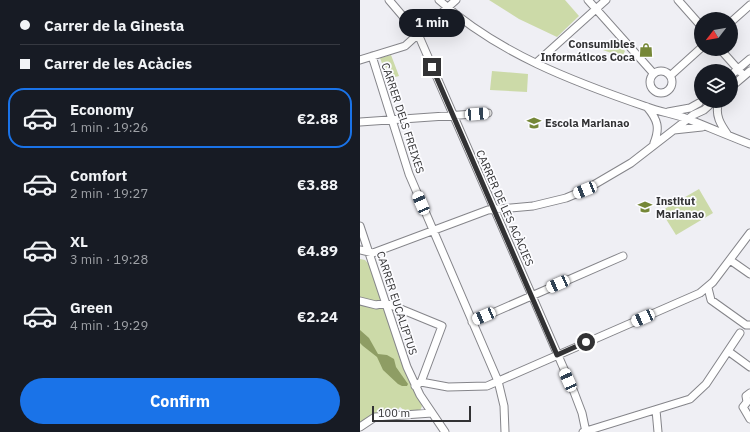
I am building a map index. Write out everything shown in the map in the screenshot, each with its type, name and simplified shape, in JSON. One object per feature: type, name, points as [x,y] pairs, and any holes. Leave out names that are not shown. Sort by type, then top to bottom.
[{"type":"street","name":"CARRER DE LES ACÀCIES","points":[[390,0],[418,34],[582,412],[585,432]]},
{"type":"street","points":[[439,0],[447,8],[493,40],[536,63],[664,113],[690,117],[704,127],[750,144]]},
{"type":"street","points":[[360,60],[402,48],[456,0]]},
{"type":"street","points":[[588,0],[654,74]]},
{"type":"street","points":[[536,63],[606,0]]},
{"type":"street","points":[[678,0],[694,18]]},
{"type":"street","points":[[738,16],[750,6]]},
{"type":"street","points":[[670,76],[694,54]]},
{"type":"street","name":"CARRER DELS FREIXES","points":[[372,56],[409,174],[498,381],[504,406],[505,432]]},
{"type":"street","points":[[726,56],[733,64]]},
{"type":"street","points":[[744,76],[738,70],[750,59]]},
{"type":"street","points":[[662,71],[670,76],[672,83],[669,91],[661,94],[654,92],[650,86],[651,78],[654,74],[662,71]]},
{"type":"street","points":[[738,81],[750,71]]},
{"type":"street","points":[[664,113],[690,108],[694,106]]},
{"type":"street","points":[[647,107],[655,116],[658,125],[654,143]]},
{"type":"street","points":[[690,117],[696,108]]},
{"type":"street","points":[[360,250],[373,253],[488,210],[533,206],[566,198],[585,190],[631,163],[670,131],[706,108]]},
{"type":"street","points":[[717,108],[719,122],[728,136]]},
{"type":"street","points":[[360,122],[488,113]]},
{"type":"street","points":[[670,131],[704,127]]},
{"type":"street","name":"CARRER EUCALIPTUS","points":[[360,226],[370,252],[404,360],[432,413],[445,432]]},
{"type":"street","points":[[360,301],[376,305],[386,303],[442,326],[418,384],[448,387],[487,386],[708,288],[750,233]]},
{"type":"street","points":[[472,322],[623,256]]},
{"type":"street","points":[[730,260],[750,274]]},
{"type":"street","points":[[708,288],[711,300],[746,325],[750,325]]},
{"type":"street","points":[[585,432],[683,402],[697,394],[706,384],[740,333]]},
{"type":"street","points":[[728,351],[750,367]]},
{"type":"street","points":[[748,394],[746,402],[742,407],[750,419]]},
{"type":"street","points":[[656,410],[658,432]]},
{"type":"street","points":[[366,432],[362,426],[375,417],[432,413]]},
{"type":"shaded area","points":[[489,0],[565,0],[579,16],[557,37],[519,19]]},
{"type":"shaded area","points":[[615,41],[625,51],[622,57],[603,50]]},
{"type":"shaded area","points":[[391,55],[399,76],[388,79],[380,58]]},
{"type":"shaded area","points":[[492,71],[528,74],[527,92],[490,90]]},
{"type":"shaded area","points":[[699,189],[713,213],[676,235],[661,211]]},
{"type":"shaded area","points":[[360,259],[365,260],[370,265],[401,362],[422,406],[420,411],[405,411],[400,407],[397,411],[372,415],[360,422]]},
{"type":"shaded area","points":[[360,330],[369,338],[378,354],[387,355],[394,359],[396,367],[408,384],[407,386],[398,384],[383,370],[377,357],[360,343]]},
{"type":"place","name":"Consumibles Informáticos Coca","points":[[646,50]]},
{"type":"place","name":"Escola Marianao","points":[[534,123]]},
{"type":"place","name":"Institut Marianao","points":[[645,207]]},
{"type":"route","points":[[432,67],[557,355],[586,342]]}]
